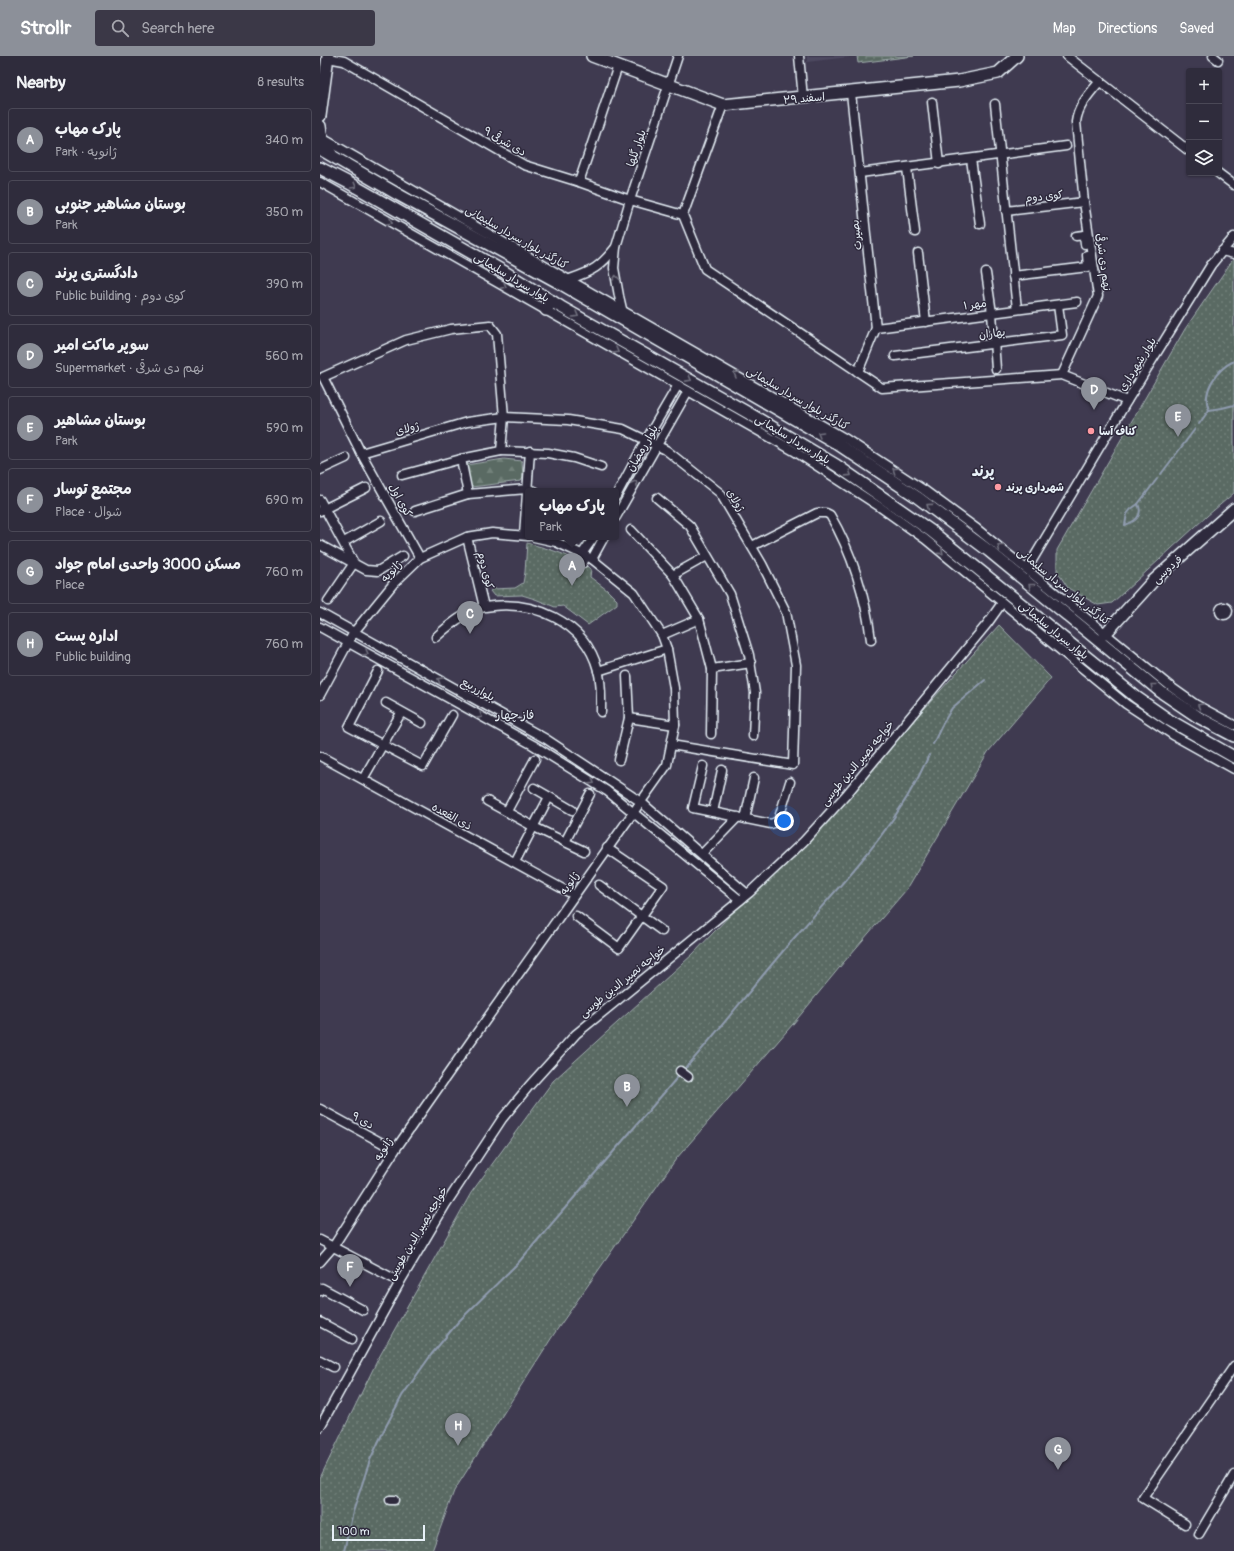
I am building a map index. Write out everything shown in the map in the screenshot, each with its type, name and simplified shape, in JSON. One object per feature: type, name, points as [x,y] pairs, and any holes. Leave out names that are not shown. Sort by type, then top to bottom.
[{"type":"main road","name":"۲۹ اسفند","points":[[592,56],[722,105],[959,81],[998,73],[1017,56]]},
{"type":"main road","points":[[320,116],[328,57]]},
{"type":"main road","points":[[320,133],[324,145],[333,157]]},
{"type":"main road","name":"بلوار سردار سلیمانی","points":[[320,149],[446,222],[556,281],[823,436],[880,472],[917,497],[983,547],[1162,692],[1198,717],[1234,736]]},
{"type":"main road","name":"بلوار سردار سلیمانی","points":[[320,168],[441,236],[549,306],[812,450],[910,515],[1028,608],[1136,697],[1169,720],[1234,757]]},
{"type":"main road","points":[[415,221],[422,221],[425,219],[425,210]]},
{"type":"main road","points":[[441,236],[437,228],[442,223],[446,222]]},
{"type":"main road","name":"فردوسی","points":[[1105,634],[1153,581],[1234,509]]},
{"type":"street","name":"بلوار گلها","points":[[622,309],[615,275],[614,256],[630,200],[678,56]]},
{"type":"street","points":[[799,56],[803,98]]},
{"type":"street","points":[[1067,56],[1186,148]]},
{"type":"street","name":"۹ دی شرقی","points":[[328,57],[344,61],[524,165],[630,200],[683,215]]},
{"type":"street","points":[[579,182],[618,66]]},
{"type":"street","name":"نهم دی شرقی","points":[[1062,375],[1098,296],[1084,202],[1076,122],[1077,114],[1082,104],[1100,81]]},
{"type":"street","name":"بصیرت","points":[[851,93],[876,328],[858,372]]},
{"type":"street","points":[[932,102],[939,164]]},
{"type":"street","points":[[995,104],[1016,309]]},
{"type":"street","points":[[722,105],[683,215],[705,269],[882,388],[1062,375],[1127,400]]},
{"type":"street","name":"کنارگذر بلوار سردار سلیمانی","points":[[320,133],[834,431],[882,462],[977,529],[1171,687],[1195,704],[1234,725]]},
{"type":"street","points":[[860,173],[939,164],[1066,146]]},
{"type":"street","points":[[972,159],[980,224]]},
{"type":"street","points":[[907,168],[916,232]]},
{"type":"street","points":[[1222,176],[1234,185]]},
{"type":"street","points":[[320,182],[549,306],[688,391],[794,451],[880,507],[925,539],[1126,704],[1173,735],[1234,769]]},
{"type":"street","name":"کوی دوم","points":[[1006,211],[1084,202]]},
{"type":"street","points":[[1013,276],[1088,267],[1084,235],[1076,236]]},
{"type":"street","name":"بلوار شهرداری","points":[[1027,569],[1127,400],[1211,265],[1234,238]]},
{"type":"street","name":"بلوار گلها","points":[[570,279],[594,270],[604,262],[616,247]]},
{"type":"street","points":[[1222,251],[1234,254]]},
{"type":"street","points":[[918,252],[926,322]]},
{"type":"street","points":[[986,273],[992,313],[996,369]]},
{"type":"street","name":"مهر ۱","points":[[876,328],[1077,302]]},
{"type":"street","name":"بهاران","points":[[895,356],[1062,335],[1058,305]]},
{"type":"street","name":"کوی اول","points":[[420,558],[361,453],[323,377],[406,340],[451,329],[490,325],[497,334],[504,417]]},
{"type":"street","points":[[672,337],[680,353],[699,354]]},
{"type":"street","name":"بلوار رمضان","points":[[619,490],[678,385]]},
{"type":"street","name":"بلوار رمضان","points":[[619,511],[688,391]]},
{"type":"street","points":[[501,451],[504,417]]},
{"type":"street","name":"ژولای","points":[[361,453],[467,422],[504,417],[568,420],[623,429],[646,440],[666,450],[720,493],[762,564],[786,612],[796,665],[793,765],[671,745]]},
{"type":"street","points":[[402,476],[461,459],[501,451],[530,451],[574,458],[601,467]]},
{"type":"street","points":[[530,451],[531,488]]},
{"type":"street","points":[[320,470],[346,458]]},
{"type":"street","points":[[461,459],[468,494]]},
{"type":"street","points":[[323,510],[366,488]]},
{"type":"street","points":[[415,511],[468,494],[525,490]]},
{"type":"street","points":[[657,498],[690,526],[730,594],[749,655],[755,693],[753,736]]},
{"type":"street","points":[[320,500],[323,510],[344,542],[354,563]]},
{"type":"street","points":[[880,507],[910,515],[925,539]]},
{"type":"street","points":[[752,546],[817,513],[826,513],[830,515],[850,557],[860,586],[868,616],[871,640]]},
{"type":"street","points":[[344,542],[381,521]]},
{"type":"street","points":[[631,530],[673,575],[699,619],[712,669],[711,734]]},
{"type":"street","name":"ژانویه","points":[[320,695],[354,632],[394,583],[420,558],[467,537],[492,533],[525,535]]},
{"type":"street","name":"کوی دوم","points":[[467,537],[484,607]]},
{"type":"street","name":"ژانویه","points":[[320,1262],[333,1247],[395,1150],[667,765],[675,725],[674,688],[667,649],[662,634],[634,593],[586,558],[556,542],[547,540]]},
{"type":"street","points":[[586,558],[593,540]]},
{"type":"street","points":[[586,558],[601,540]]},
{"type":"street","points":[[320,546],[366,570],[378,571],[404,556]]},
{"type":"street","points":[[673,575],[707,556]]},
{"type":"street","points":[[328,601],[354,563]]},
{"type":"street","points":[[1049,600],[1072,606]]},
{"type":"street","name":"خواجه نصیر الدین طوسی","points":[[320,1427],[400,1282],[446,1204],[502,1119],[528,1086],[576,1034],[740,900],[804,841],[846,795],[987,624],[1002,603]]},
{"type":"street","points":[[436,637],[454,621],[484,607],[522,606],[542,611],[560,619],[577,632],[588,647],[598,670],[601,689],[601,712]]},
{"type":"street","name":"بلوارربیع","points":[[320,614],[538,735],[641,802],[747,894]]},
{"type":"street","points":[[662,634],[699,619]]},
{"type":"street","name":"بلوارربیع","points":[[320,627],[532,745],[607,791],[740,900]]},
{"type":"street","points":[[598,670],[667,649]]},
{"type":"street","points":[[712,669],[750,663]]},
{"type":"street","points":[[378,671],[349,727],[423,766],[452,715]]},
{"type":"street","points":[[619,760],[629,718],[627,676]]},
{"type":"street","points":[[386,703],[401,713],[422,723]]},
{"type":"street","points":[[363,779],[401,713]]},
{"type":"street","points":[[629,718],[675,725]]},
{"type":"street","points":[[532,745],[538,735]]},
{"type":"street","name":"ذی القعده","points":[[320,756],[574,895]]},
{"type":"street","points":[[507,812],[535,759]]},
{"type":"street","points":[[703,766],[693,808],[771,824],[778,821],[790,782]]},
{"type":"street","points":[[713,812],[722,770]]},
{"type":"street","points":[[702,854],[741,818],[754,778]]},
{"type":"street","points":[[534,788],[572,810]]},
{"type":"street","points":[[565,842],[590,794]]},
{"type":"street","points":[[515,862],[549,797]]},
{"type":"street","points":[[487,801],[534,827],[584,851]]},
{"type":"street","points":[[576,916],[619,948],[663,886],[607,848]]},
{"type":"street","points":[[599,885],[662,931]]},
{"type":"street","points":[[680,1071],[688,1077]]},
{"type":"street","name":"۹ دی","points":[[320,1109],[395,1150]]},
{"type":"street","points":[[320,1240],[400,1282]]},
{"type":"street","points":[[320,1291],[322,1288],[362,1310]]},
{"type":"street","points":[[320,1322],[352,1339]]},
{"type":"street","points":[[320,1360],[333,1367]]},
{"type":"street","points":[[1185,1524],[1143,1498],[1234,1366]]},
{"type":"street","points":[[1199,1534],[1234,1475]]},
{"type":"shaded area","points":[[807,56],[849,56],[849,57],[807,62]]},
{"type":"green space","points":[[857,56],[914,56],[858,63]]},
{"type":"green space","points":[[1234,258],[1234,493],[1112,603],[1098,605],[1068,588],[1057,571],[1057,550],[1185,329]]},
{"type":"green space","points":[[504,459],[522,461],[523,478],[521,481],[471,487],[466,465]]},
{"type":"green space","points":[[527,543],[552,550],[584,564],[591,569],[590,577],[617,600],[617,604],[588,625],[563,606],[555,607],[522,595],[494,596],[490,591],[493,589],[515,588],[523,583]]},
{"type":"green space","points":[[999,625],[1051,678],[988,752],[906,890],[676,1159],[554,1334],[454,1491],[432,1551],[320,1551],[320,1478],[377,1361],[471,1193],[553,1081],[693,954],[883,755]]},
{"type":"waterway","points":[[1209,410],[1207,395],[1212,381],[1222,369],[1234,361]]},
{"type":"waterway","points":[[1199,424],[1209,410],[1234,405]]},
{"type":"waterway","points":[[1161,474],[1195,429]]},
{"type":"waterway","points":[[1125,525],[1127,514],[1138,504],[1157,479]]},
{"type":"waterway","points":[[1125,525],[1135,520],[1139,515],[1140,508],[1138,504]]},
{"type":"waterway","points":[[933,744],[952,708],[985,680]]},
{"type":"waterway","points":[[684,1070],[869,851],[902,805],[929,755]]},
{"type":"waterway","points":[[344,1551],[353,1512],[370,1460],[402,1396],[431,1355],[458,1322],[518,1263],[681,1073]]},
{"type":"place","name":"سوپر ماکت امیر","points":[[1094,410]]},
{"type":"place","name":"کناف آسا","points":[[1091,431]]},
{"type":"place","name":"بوستان مشاهیر","points":[[1178,437]]},
{"type":"place","name":"شهرداری پرند","points":[[998,487]]},
{"type":"place","name":"پارک مهاب","points":[[572,586]]},
{"type":"place","name":"دادگستری پرند","points":[[470,634]]},
{"type":"place","name":"بوستان مشاهیر جنوبی","points":[[627,1107]]},
{"type":"place","name":"مجتمع توسار","points":[[350,1287]]},
{"type":"place","name":"اداره پست","points":[[458,1446]]},
{"type":"place","name":"مسکن 3000 واحدی امام جواد","points":[[1058,1470]]},
{"type":"district","name":"پرند","points":[[983,471]]},
{"type":"district","name":"فاز چهار","points":[[515,715]]}]
